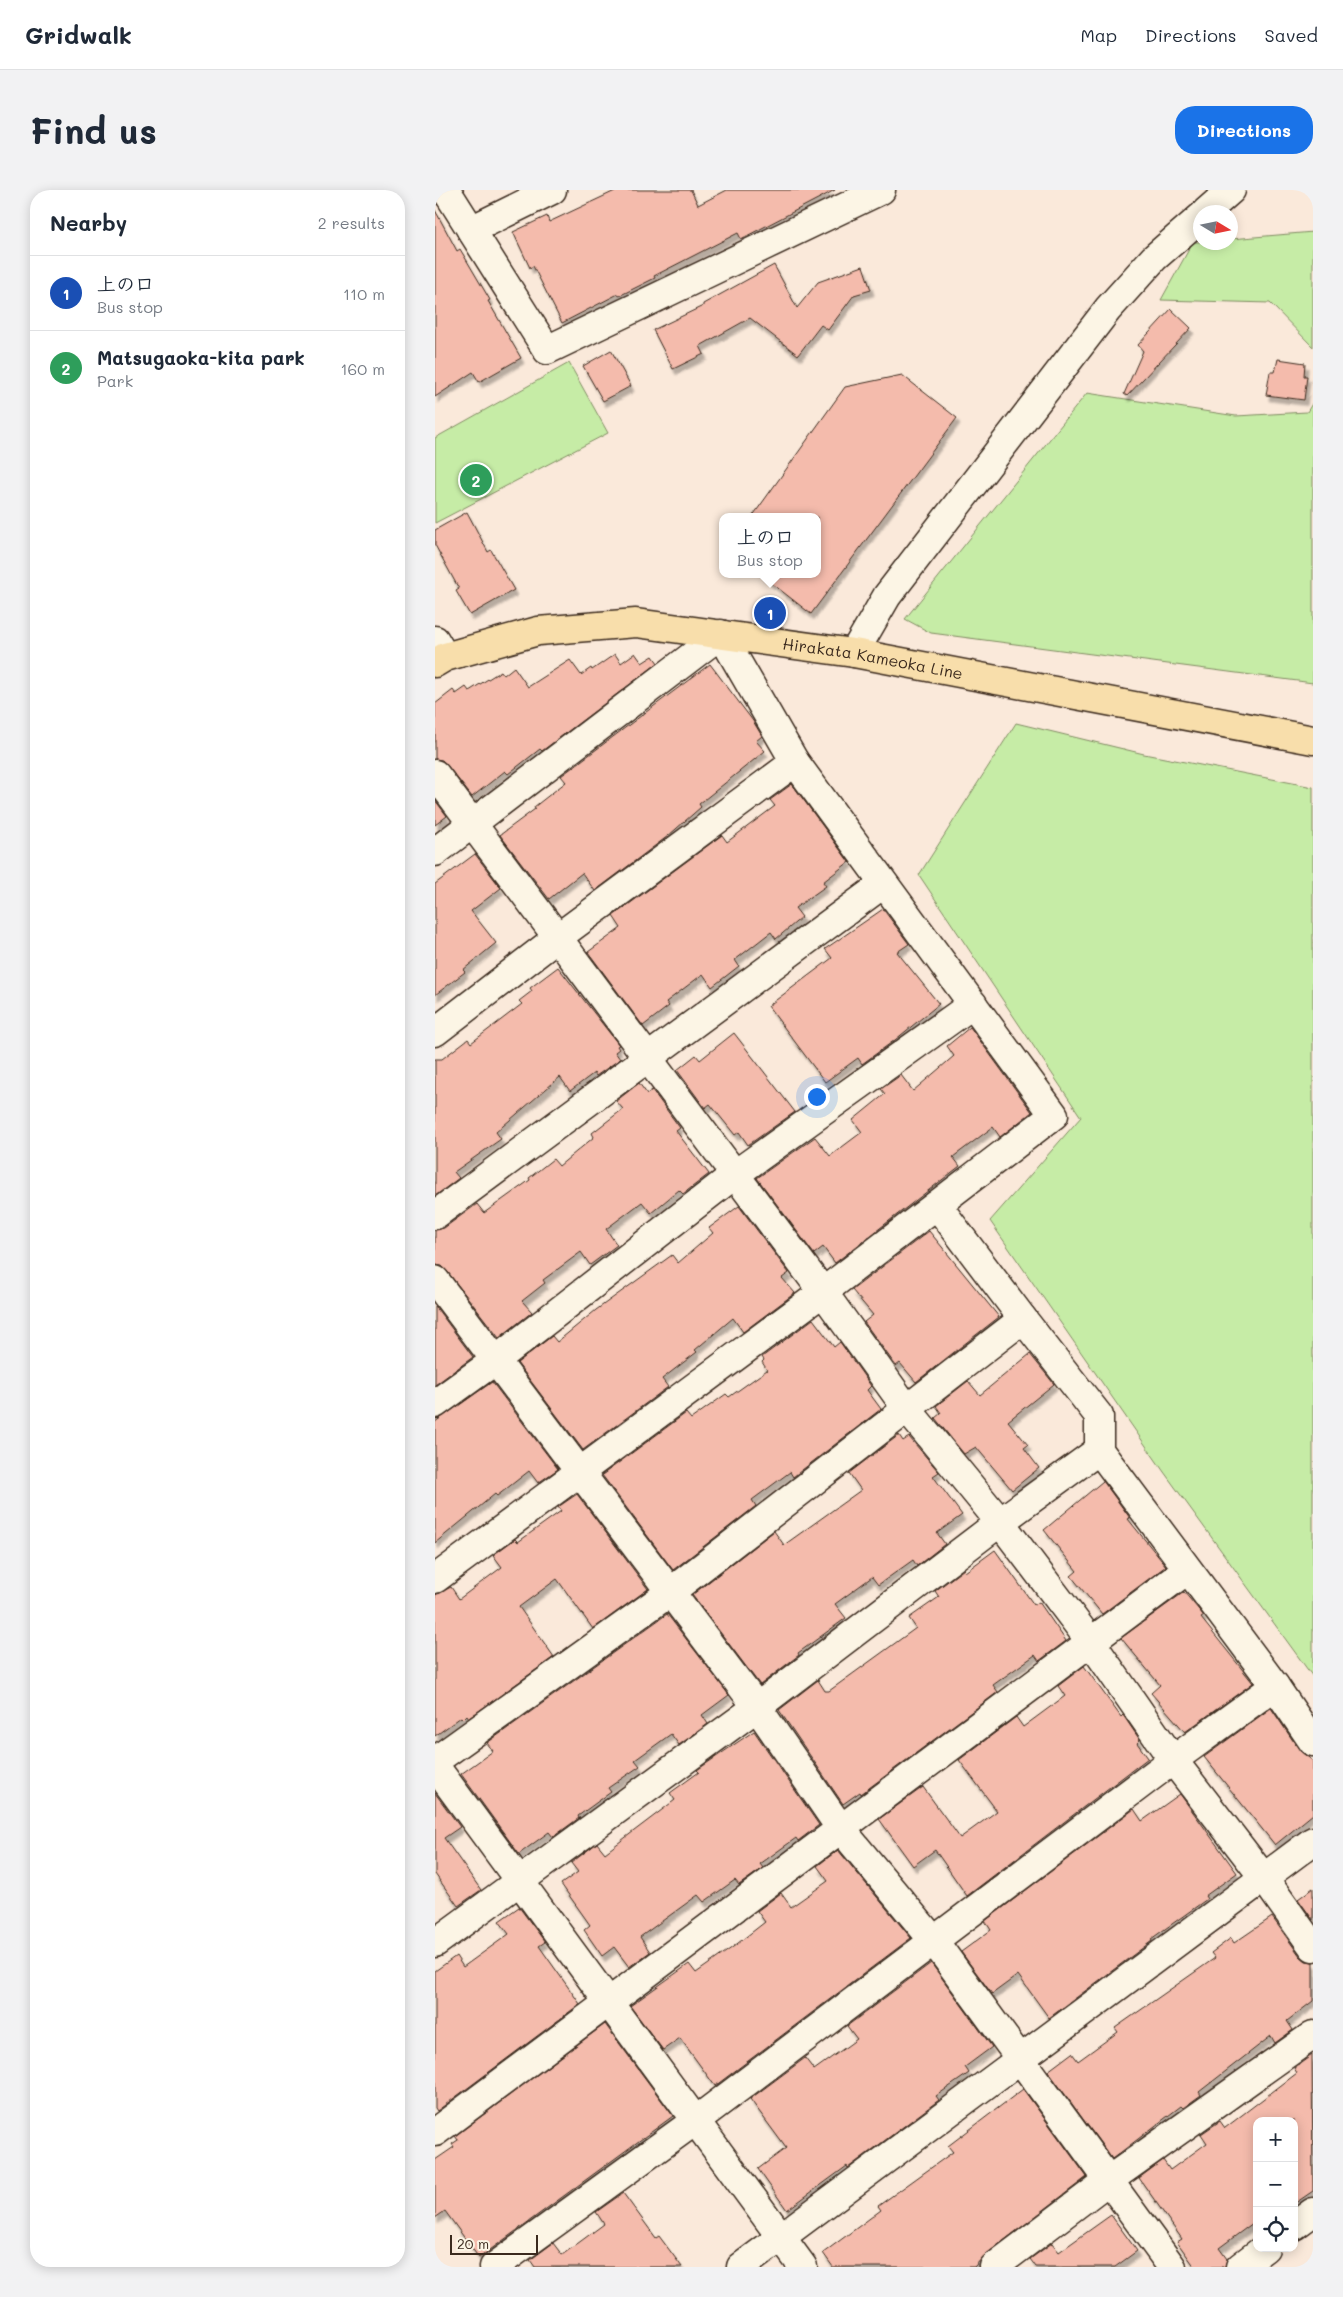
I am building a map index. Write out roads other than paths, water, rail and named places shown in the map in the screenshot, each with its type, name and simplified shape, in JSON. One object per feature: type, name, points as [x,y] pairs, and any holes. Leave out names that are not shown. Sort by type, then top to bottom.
[{"type":"main road","name":"Hirakata Kameoka Line","points":[[438,654],[538,631],[636,623],[854,653],[1313,740]]},
{"type":"street","points":[[447,190],[547,350],[881,190]]},
{"type":"street","points":[[471,230],[552,190]]},
{"type":"street","points":[[1214,205],[1231,190]]},
{"type":"street","points":[[854,653],[887,596],[1108,309],[1153,258],[1193,224]]},
{"type":"street","points":[[435,852],[721,634],[795,762],[1054,1115],[823,1292],[435,1579]]},
{"type":"street","points":[[435,1032],[557,938],[795,762]]},
{"type":"street","points":[[435,774],[733,1175],[823,1292],[907,1409],[1000,1522],[1091,1642],[1173,1760],[1264,1878],[1313,1947]]},
{"type":"street","points":[[435,1215],[883,884]]},
{"type":"street","points":[[435,1404],[496,1360],[733,1175],[973,1004]]},
{"type":"street","points":[[937,1205],[1099,1416],[1099,1450],[1275,1686],[1313,1742]]},
{"type":"street","points":[[435,1280],[757,1707],[841,1829],[934,1941],[1172,2267]]},
{"type":"street","points":[[435,1761],[669,1592],[1023,1319]]},
{"type":"street","points":[[435,1943],[757,1707],[1000,1522],[1099,1450]]},
{"type":"street","points":[[435,2132],[1187,1570]]},
{"type":"street","points":[[494,2267],[695,2121],[1173,1760],[1275,1686]]},
{"type":"street","points":[[435,1766],[803,2267]]},
{"type":"street","points":[[741,2267],[1313,1841]]},
{"type":"street","points":[[994,2267],[1109,2180],[1313,2036]]},
{"type":"street","points":[[1298,2223],[1313,2212]]},
{"type":"street","points":[[1240,2267],[1260,2252]]},
{"type":"place","name":"Matsugaoka-kita park","points":[[476,480]]},
{"type":"place","name":"上の口","points":[[770,613]]}]
